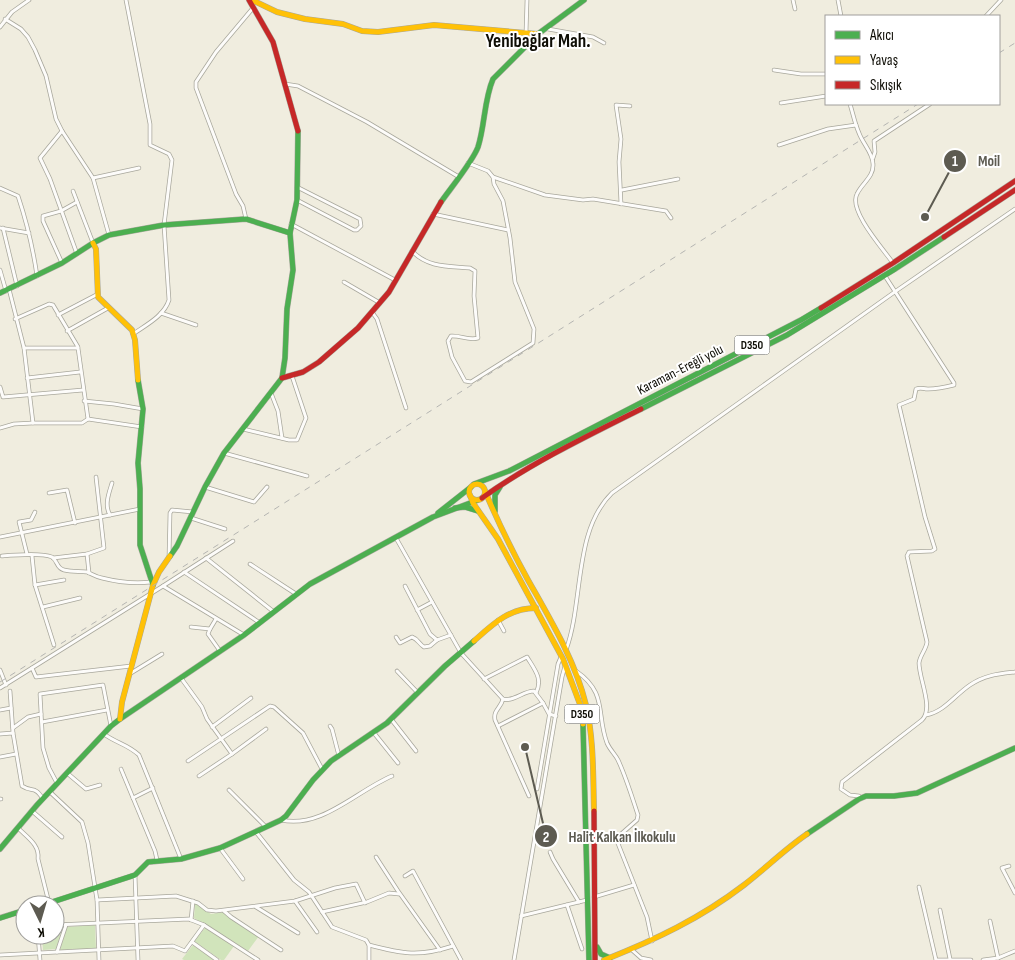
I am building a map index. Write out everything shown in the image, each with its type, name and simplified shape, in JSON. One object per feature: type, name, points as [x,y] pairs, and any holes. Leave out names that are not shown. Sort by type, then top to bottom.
[{"type":"main road","points":[[152,584],[170,557],[224,453],[282,378],[285,358],[287,309],[293,270],[290,233],[297,200],[298,132],[273,42],[252,8],[250,0]]},
{"type":"main road","points":[[250,0],[277,12],[305,19],[334,22],[362,31],[378,32],[434,25],[538,34]]},
{"type":"main road","points":[[282,378],[303,372],[319,362],[358,328],[380,304],[396,281],[433,214],[476,150],[481,136],[489,88],[493,79],[538,34],[584,0]]},
{"type":"main road","name":"Karaman-Ereğli yolu","points":[[433,517],[472,486],[509,471],[660,391],[801,320],[893,263],[1015,181]]},
{"type":"main road","name":"Karaman-Ereğli yolu","points":[[433,517],[480,497],[647,405],[769,345],[884,276],[1015,190]]},
{"type":"main road","points":[[5,291],[62,263],[109,235],[164,226],[246,219],[290,233]]},
{"type":"main road","points":[[93,243],[96,249],[98,294],[103,303],[132,330],[143,409],[138,463],[140,545],[149,569],[152,584],[122,702],[120,719]]},
{"type":"main road","name":"D350","points":[[506,481],[495,495],[494,502],[497,522],[566,651],[582,690],[589,718],[593,748],[595,960]]},
{"type":"main road","points":[[472,486],[481,485],[480,497],[497,522]]},
{"type":"main road","name":"D350","points":[[472,486],[469,491],[470,496],[480,497],[483,516],[498,538],[566,665],[581,707],[584,731],[588,900],[587,960]]},
{"type":"main road","points":[[455,508],[471,508],[478,510],[483,516]]},
{"type":"main road","points":[[0,849],[67,773],[111,726],[120,719],[244,635],[310,584],[433,517]]},
{"type":"main road","points":[[65,898],[135,875],[148,862],[181,859],[220,848],[280,820],[286,816],[322,769],[392,719],[418,692],[498,620],[522,608],[536,608]]},
{"type":"main road","points":[[595,942],[599,952],[607,959],[652,941],[678,928],[744,885],[800,839],[859,799],[866,796],[894,796],[917,793],[1015,748]]},
{"type":"main road","points":[[0,918],[15,913]]},
{"type":"street","points":[[0,27],[12,12],[29,0]]},
{"type":"street","points":[[126,0],[150,124],[150,145],[169,154],[172,160],[164,226],[170,293],[167,307],[133,334]]},
{"type":"street","points":[[526,34],[527,0]]},
{"type":"street","points":[[793,0],[795,9]]},
{"type":"street","points":[[838,0],[841,15]]},
{"type":"street","points":[[987,15],[1001,0]]},
{"type":"street","points":[[246,219],[243,206],[236,194],[196,88],[196,82],[216,52],[252,8]]},
{"type":"street","points":[[5,19],[28,37],[46,76],[52,105],[62,131],[93,178],[109,235]]},
{"type":"street","points":[[548,28],[593,36],[604,43]]},
{"type":"street","points":[[774,70],[801,74],[825,74]]},
{"type":"street","points":[[286,84],[298,86],[367,122],[459,177]]},
{"type":"street","points":[[781,103],[825,96]]},
{"type":"street","points":[[621,204],[622,190],[619,162],[621,140],[616,105],[630,106]]},
{"type":"street","points":[[850,105],[859,135],[873,159]]},
{"type":"street","points":[[893,263],[859,216],[855,204],[856,195],[871,176],[874,167],[874,141],[928,105]]},
{"type":"street","points":[[779,145],[828,129],[856,125]]},
{"type":"street","points":[[62,131],[40,158],[50,179],[77,254]]},
{"type":"street","points":[[468,163],[488,171],[494,178],[545,195],[583,200],[593,199],[666,211],[671,218]]},
{"type":"street","points":[[93,178],[139,168]]},
{"type":"street","points":[[412,250],[420,259],[436,265],[470,268],[475,271],[474,296],[478,338],[473,340],[458,335],[451,336],[448,341],[452,356],[465,381],[471,382],[533,343],[534,329],[515,282],[503,201],[494,184],[494,178]]},
{"type":"street","points":[[622,190],[678,179]]},
{"type":"street","points":[[297,187],[360,219],[360,226],[357,230],[354,230],[297,200]]},
{"type":"street","points":[[0,188],[18,196],[33,249],[37,276]]},
{"type":"street","points":[[73,191],[93,243]]},
{"type":"street","points":[[62,263],[43,216],[61,211],[77,202]]},
{"type":"street","points":[[566,651],[588,533],[599,508],[607,498],[896,291],[1015,209]]},
{"type":"street","points":[[433,214],[508,230]]},
{"type":"street","points":[[291,224],[396,281]]},
{"type":"street","points":[[17,286],[2,228],[29,233]]},
{"type":"street","points":[[0,270],[24,348],[34,423]]},
{"type":"street","points":[[859,799],[859,796],[850,795],[841,789],[842,782],[926,715],[919,660],[927,642],[907,556],[909,552],[932,551],[935,549],[935,545],[925,517],[899,405],[914,399],[916,389],[954,385],[896,291],[884,276]]},
{"type":"street","points":[[344,282],[380,304]]},
{"type":"street","points":[[58,314],[98,294]]},
{"type":"street","points":[[16,319],[50,304],[53,305],[78,348],[88,419]]},
{"type":"street","points":[[67,331],[108,308]]},
{"type":"street","points":[[371,312],[377,319],[406,408]]},
{"type":"street","points":[[161,313],[196,325]]},
{"type":"street","points":[[24,348],[78,348]]},
{"type":"street","points":[[27,378],[80,372]]},
{"type":"street","points":[[242,428],[289,440],[297,440],[306,418],[292,376]]},
{"type":"street","points":[[0,387],[3,398],[83,390]]},
{"type":"street","points":[[270,393],[278,411],[282,438]]},
{"type":"street","points":[[84,401],[143,409]]},
{"type":"street","points":[[0,428],[14,424],[82,423],[88,419],[142,427]]},
{"type":"street","points":[[224,453],[307,476]]},
{"type":"street","points":[[2,556],[27,554],[52,558],[87,554],[104,548],[96,477]]},
{"type":"street","points":[[110,515],[107,510],[107,502],[112,483]]},
{"type":"street","points":[[205,487],[254,502],[267,487]]},
{"type":"street","points":[[49,493],[67,490],[75,523]]},
{"type":"street","points":[[0,537],[140,509]]},
{"type":"street","points":[[170,557],[170,513],[172,510],[192,515],[225,529]]},
{"type":"street","points":[[27,554],[19,522],[31,520],[35,512]]},
{"type":"street","points":[[396,538],[461,653],[484,679],[503,699],[510,700],[530,691],[536,693],[549,714],[556,716]]},
{"type":"street","points":[[0,688],[233,542]]},
{"type":"street","points":[[87,554],[89,573]]},
{"type":"street","points":[[32,556],[36,585],[54,645]]},
{"type":"street","points":[[52,558],[58,567],[63,570],[89,573],[99,578],[137,584],[152,584]]},
{"type":"street","points":[[206,558],[275,612]]},
{"type":"street","points":[[250,564],[296,594]]},
{"type":"street","points":[[184,572],[260,623]]},
{"type":"street","points":[[36,585],[64,580]]},
{"type":"street","points":[[163,586],[244,635]]},
{"type":"street","points":[[405,586],[430,634],[437,640]]},
{"type":"street","points":[[43,607],[80,598]]},
{"type":"street","points":[[417,610],[432,602]]},
{"type":"street","points":[[216,619],[208,634],[220,651]]},
{"type":"street","points":[[498,620],[504,630]]},
{"type":"street","points":[[191,627],[210,629]]},
{"type":"street","points":[[396,637],[400,643],[412,637],[424,647],[430,646],[437,640],[450,635]]},
{"type":"street","points":[[130,674],[162,654]]},
{"type":"street","points":[[537,789],[558,664],[561,656]]},
{"type":"street","points":[[484,679],[528,657],[538,676],[540,686],[536,693]]},
{"type":"street","points":[[514,960],[562,677],[566,665]]},
{"type":"street","points":[[32,668],[36,678],[132,666]]},
{"type":"street","points":[[0,670],[6,685]]},
{"type":"street","points":[[574,670],[592,684],[602,709],[608,746],[620,763],[638,815],[637,820],[620,835],[617,841],[647,917],[652,941]]},
{"type":"street","points":[[398,671],[418,692]]},
{"type":"street","points":[[926,715],[936,714],[969,685],[988,676],[1015,672]]},
{"type":"street","points":[[181,678],[202,707],[207,720],[232,754]]},
{"type":"street","points":[[57,784],[49,768],[43,748],[40,694],[103,685],[106,710],[111,726]]},
{"type":"street","points":[[10,691],[12,731],[22,786],[38,791],[43,799]]},
{"type":"street","points":[[212,727],[251,698]]},
{"type":"street","points":[[503,699],[502,704],[495,710],[494,714],[529,796]]},
{"type":"street","points":[[498,726],[543,703]]},
{"type":"street","points":[[188,761],[270,706],[274,707],[303,733],[322,769]]},
{"type":"street","points":[[0,710],[11,708]]},
{"type":"street","points":[[42,722],[106,710]]},
{"type":"street","points":[[0,734],[12,731],[28,718],[41,714]]},
{"type":"street","points":[[392,719],[416,751]]},
{"type":"street","points":[[330,726],[339,756]]},
{"type":"street","points":[[199,776],[266,729]]},
{"type":"street","points":[[374,733],[398,763]]},
{"type":"street","points":[[104,734],[113,741],[131,748],[139,755],[181,859]]},
{"type":"street","points":[[0,757],[16,754]]},
{"type":"street","points":[[121,769],[157,860]]},
{"type":"street","points":[[67,773],[86,789],[100,785]]},
{"type":"street","points":[[280,820],[298,822],[308,820],[342,806],[382,780],[392,776]]},
{"type":"street","points":[[133,798],[153,788]]},
{"type":"street","points":[[229,790],[266,827]]},
{"type":"street","points":[[50,792],[82,822],[88,843],[96,889],[99,960]]},
{"type":"street","points":[[32,811],[62,837]]},
{"type":"street","points":[[18,828],[33,842],[39,854],[38,860],[44,895]]},
{"type":"street","points":[[256,832],[294,880],[304,887],[332,927],[366,940],[369,945],[369,960]]},
{"type":"street","points":[[220,848],[243,880]]},
{"type":"street","points":[[550,852],[579,902]]},
{"type":"street","points":[[376,857],[440,950]]},
{"type":"street","points":[[1009,866],[1002,868],[1015,893]]},
{"type":"street","points":[[405,876],[413,871],[461,960]]},
{"type":"street","points":[[135,875],[138,960]]},
{"type":"street","points":[[97,900],[176,896],[193,901],[211,911],[224,911],[295,902],[335,888],[356,884],[365,903]]},
{"type":"street","points":[[594,897],[634,885]]},
{"type":"street","points":[[919,887],[936,960],[971,960]]},
{"type":"street","points":[[322,912],[365,903],[389,893],[400,894]]},
{"type":"street","points":[[522,916],[588,900]]},
{"type":"street","points":[[191,920],[193,901]]},
{"type":"street","points":[[295,902],[316,932]]},
{"type":"street","points":[[567,905],[582,950]]},
{"type":"street","points":[[256,907],[298,933]]},
{"type":"street","points":[[940,910],[950,959]]},
{"type":"street","points":[[224,911],[281,950]]},
{"type":"street","points":[[57,952],[66,924],[191,920],[204,925],[258,960]]},
{"type":"street","points":[[990,921],[998,958]]},
{"type":"street","points":[[0,955],[173,946],[185,951],[204,925]]},
{"type":"street","points":[[192,942],[218,960]]},
{"type":"street","points":[[39,945],[40,960]]},
{"type":"street","points":[[369,945],[411,954],[424,954],[453,946]]},
{"type":"street","points":[[632,950],[641,958],[651,960]]},
{"type":"street","points":[[983,960],[998,958],[1015,951]]},
{"type":"green space","points":[[195,904],[211,914],[224,912],[259,936],[248,951],[194,918]]},
{"type":"green space","points":[[95,925],[96,949],[60,950],[62,945],[65,945],[67,927]]},
{"type":"green space","points":[[205,928],[234,946],[224,960],[221,960],[194,941]]},
{"type":"green space","points":[[43,945],[57,945],[56,949],[43,950]]},
{"type":"green space","points":[[193,945],[215,960],[182,959]]},
{"type":"railway","points":[[1000,52],[1015,43]]},
{"type":"railway","points":[[0,682],[916,105]]},
{"type":"traffic: fast","points":[[441,202],[478,147],[493,79],[538,34],[584,0]]},
{"type":"traffic: fast","points":[[170,556],[177,546],[205,487],[224,453],[282,378],[285,358],[287,309],[293,270],[290,233],[297,200],[298,131]]},
{"type":"traffic: fast","points":[[0,293],[62,263],[109,235],[164,225],[246,219],[290,233]]},
{"type":"traffic: fast","points":[[641,409],[787,335],[944,237]]},
{"type":"traffic: fast","points":[[474,484],[509,471],[821,308]]},
{"type":"traffic: fast","points":[[138,380],[143,409],[138,463],[140,545],[153,585]]},
{"type":"traffic: fast","points":[[438,513],[471,487]]},
{"type":"traffic: fast","points":[[495,511],[495,495],[500,487]]},
{"type":"traffic: fast","points":[[0,849],[37,805],[111,726],[120,719],[244,635],[310,584],[433,517],[478,500]]},
{"type":"traffic: fast","points":[[455,508],[465,507],[478,511]]},
{"type":"traffic: fast","points":[[65,898],[135,875],[148,862],[181,859],[220,848],[281,820],[331,761],[387,723],[445,666],[474,641]]},
{"type":"traffic: fast","points":[[583,724],[589,960]]},
{"type":"traffic: fast","points":[[807,834],[866,796],[894,796],[917,793],[1015,748]]},
{"type":"traffic: fast","points":[[0,918],[15,913]]},
{"type":"traffic: fast","points":[[597,947],[601,954],[610,958]]},
{"type":"traffic: slow","points":[[252,0],[277,12],[305,19],[343,24],[362,31],[378,32],[434,25],[538,34]]},
{"type":"traffic: slow","points":[[93,243],[96,249],[98,297],[132,330],[135,340],[138,380]]},
{"type":"traffic: slow","points":[[477,484],[483,486],[485,492],[483,498],[477,500],[471,498],[469,492],[471,486],[477,484]]},
{"type":"traffic: slow","points":[[485,491],[516,558],[569,656],[581,688],[586,705],[593,758],[594,811]]},
{"type":"traffic: slow","points":[[470,495],[473,503],[498,539],[563,659],[581,707],[583,724]]},
{"type":"traffic: slow","points":[[120,719],[122,702],[153,585],[170,556]]},
{"type":"traffic: slow","points":[[474,641],[502,618],[518,611],[536,608]]},
{"type":"traffic: slow","points":[[604,960],[659,936],[711,908],[744,885],[807,834]]},
{"type":"traffic: jam","points":[[249,0],[273,42],[298,131]]},
{"type":"traffic: jam","points":[[821,308],[893,263],[1015,181]]},
{"type":"traffic: jam","points":[[944,237],[1015,190]]},
{"type":"traffic: jam","points":[[282,378],[303,372],[319,362],[358,328],[389,292],[441,202]]},
{"type":"traffic: jam","points":[[482,498],[540,462],[641,409]]},
{"type":"traffic: jam","points":[[594,811],[595,960]]},
{"type":"place","name":"Moil","points":[[925,217]]},
{"type":"place","name":"Halit Kalkan İlkokulu","points":[[525,747]]},
{"type":"district","name":"Yenibağlar Mah.","points":[[538,40]]}]
